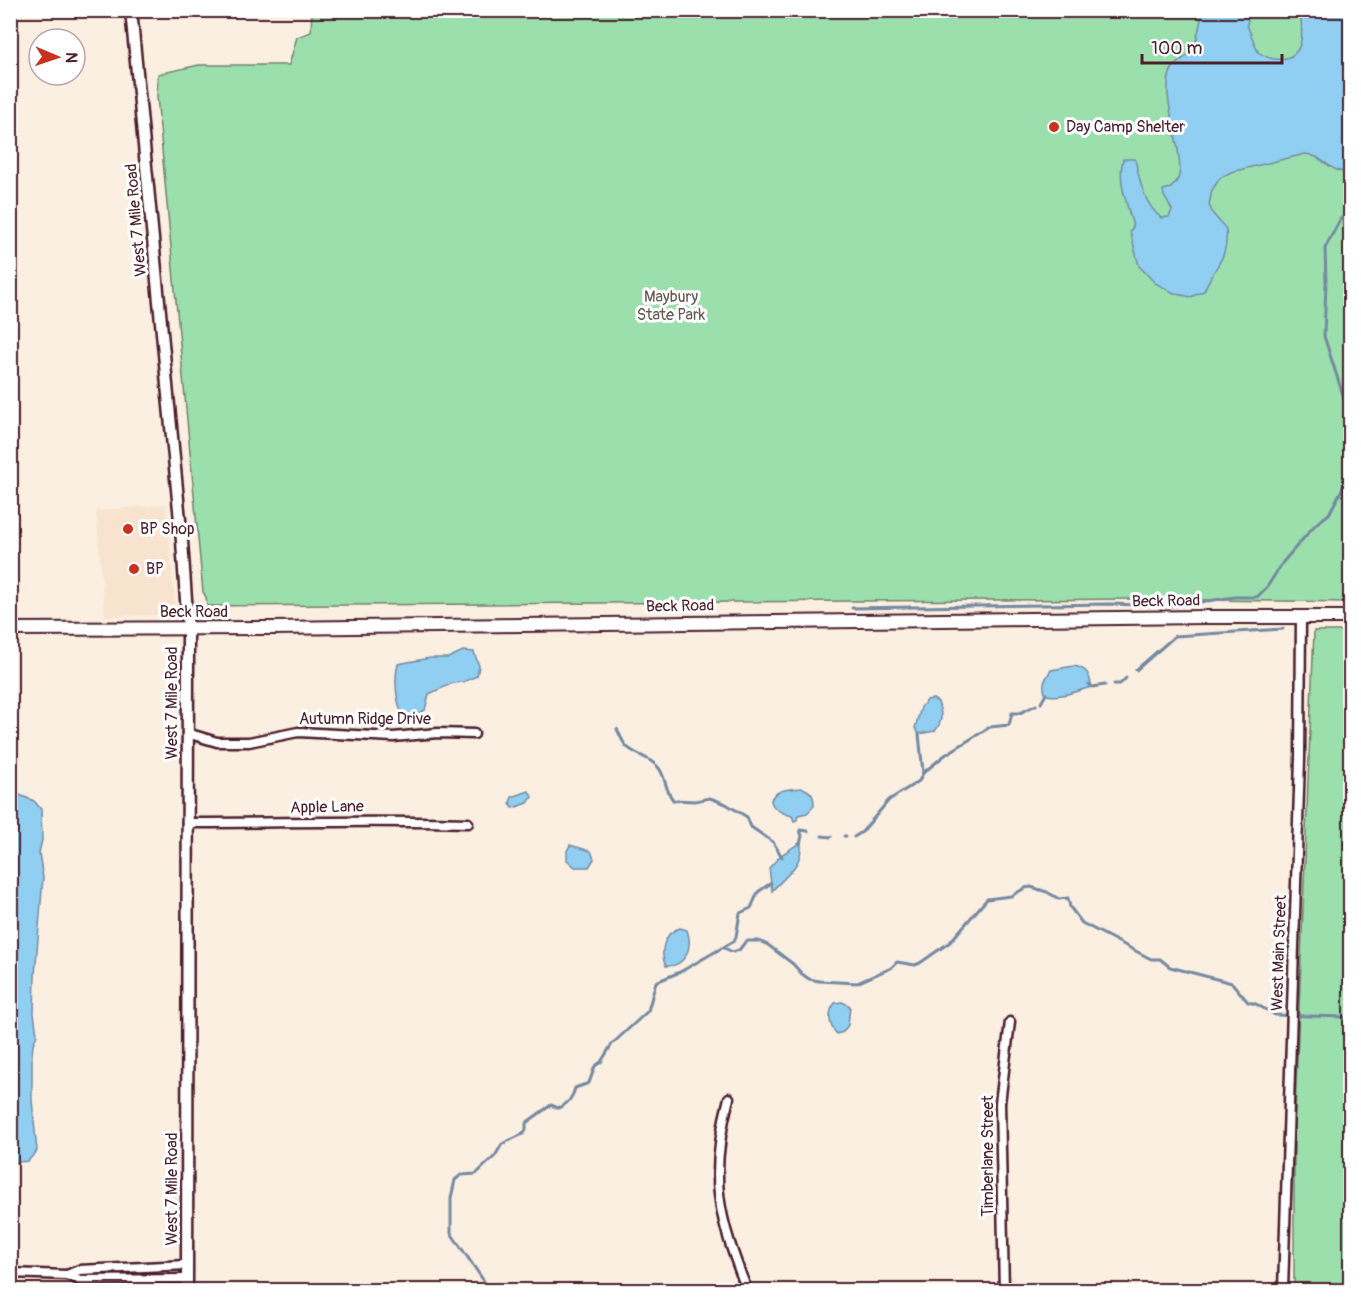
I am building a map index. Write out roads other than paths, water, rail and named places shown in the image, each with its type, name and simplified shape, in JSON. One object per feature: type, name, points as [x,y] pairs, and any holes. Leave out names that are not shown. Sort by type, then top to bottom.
[{"type":"main road","name":"Beck Road","points":[[10,629],[1350,617]]},
{"type":"street","name":"West 7 Mile Road","points":[[131,10],[181,529],[188,629],[187,1285]]},
{"type":"street","name":"West Main Street","points":[[1283,1290],[1300,759],[1301,617]]},
{"type":"street","name":"Autumn Ridge Drive","points":[[187,733],[217,742],[249,742],[298,732],[393,737],[474,734]]},
{"type":"street","name":"Apple Lane","points":[[187,823],[391,820],[468,823]]},
{"type":"street","name":"Timberlane Street","points":[[1004,1290],[1000,1103],[1010,1022]]},
{"type":"street","points":[[729,1098],[720,1130],[717,1158],[718,1194],[725,1231],[747,1290]]},
{"type":"street","points":[[67,1275],[79,1270],[187,1265]]},
{"type":"street","points":[[125,1268],[126,1280]]},
{"type":"street","points":[[10,1273],[67,1275],[79,1280],[126,1280],[187,1285]]},
{"type":"water","points":[[1203,11],[1249,11],[1247,25],[1258,52],[1278,59],[1292,55],[1300,45],[1302,32],[1300,11],[1350,11],[1350,173],[1336,170],[1317,157],[1305,154],[1231,172],[1220,178],[1212,190],[1209,205],[1213,214],[1226,229],[1225,248],[1204,291],[1191,297],[1176,294],[1155,283],[1139,266],[1130,231],[1133,227],[1121,176],[1123,159],[1135,159],[1143,191],[1150,205],[1161,218],[1169,217],[1172,210],[1163,190],[1171,188],[1177,181],[1180,164],[1169,106],[1168,79],[1174,66],[1194,50]]},
{"type":"water","points":[[463,651],[474,652],[479,666],[477,676],[463,682],[453,683],[429,694],[425,710],[422,712],[411,716],[402,715],[396,690],[398,664],[430,658],[448,658]]},
{"type":"water","points":[[1074,666],[1087,673],[1092,687],[1063,695],[1046,695],[1044,682],[1051,670]]},
{"type":"water","points":[[933,699],[938,702],[939,706],[941,717],[939,724],[935,731],[919,734],[915,728],[921,707],[927,700]]},
{"type":"water","points":[[803,788],[812,795],[814,806],[807,813],[798,815],[797,820],[794,821],[792,816],[774,807],[771,799],[779,792]]},
{"type":"water","points":[[10,791],[34,801],[41,809],[42,840],[39,853],[43,878],[35,975],[34,1013],[37,1035],[32,1055],[32,1100],[37,1151],[28,1161],[11,1163]]},
{"type":"water","points":[[529,791],[532,797],[528,803],[513,808],[510,803],[512,797]]},
{"type":"water","points":[[801,842],[796,864],[772,891],[769,868],[781,855]]},
{"type":"water","points":[[570,845],[591,851],[594,859],[589,867],[575,867],[567,860]]},
{"type":"water","points":[[680,928],[687,930],[689,936],[686,955],[679,963],[666,966],[663,955],[664,943],[670,934]]},
{"type":"water","points":[[842,1002],[850,1006],[848,1025],[843,1032],[837,1034],[832,1027],[830,1014],[835,1003]]},
{"type":"waterway","points":[[1341,218],[1325,248],[1324,336],[1350,417]]},
{"type":"waterway","points":[[852,608],[1110,604],[1173,606],[1235,597],[1257,597],[1315,525],[1329,514],[1350,474]]},
{"type":"waterway","points":[[1136,670],[1175,636],[1283,629]]},
{"type":"waterway","points":[[1114,684],[1120,684],[1126,678]]},
{"type":"waterway","points":[[1089,684],[1092,687],[1105,685]]},
{"type":"waterway","points":[[1041,703],[1046,694]]},
{"type":"waterway","points":[[854,837],[862,832],[889,800],[919,781],[923,773],[945,755],[990,727],[1009,725],[1012,713],[1020,713],[1036,705]]},
{"type":"waterway","points":[[617,729],[626,746],[658,767],[673,800],[695,801],[710,798],[726,804],[747,817],[751,827],[773,842],[782,857]]},
{"type":"waterway","points":[[919,734],[923,773]]},
{"type":"waterway","points":[[800,844],[802,836],[800,830],[808,831]]},
{"type":"waterway","points":[[822,836],[831,837]]},
{"type":"waterway","points":[[490,1290],[451,1233],[451,1198],[455,1180],[461,1175],[476,1174],[495,1156],[502,1144],[523,1134],[526,1130],[526,1123],[551,1105],[558,1108],[564,1105],[575,1088],[589,1083],[595,1066],[601,1062],[612,1044],[648,1011],[656,982],[680,972],[734,941],[740,913],[751,908],[758,892],[771,883]]},
{"type":"waterway","points":[[724,948],[733,952],[739,950],[746,941],[759,941],[768,945],[809,979],[857,983],[891,968],[897,962],[915,965],[920,963],[950,942],[987,899],[1011,896],[1031,887],[1059,899],[1068,898],[1070,907],[1082,923],[1151,959],[1160,959],[1170,967],[1232,983],[1248,1002],[1275,1015],[1344,1017],[1350,1025],[1350,1032]]},
{"type":"place","name":"Day Camp Shelter","points":[[1054,127]]},
{"type":"place","name":"BP Shop","points":[[128,529]]},
{"type":"place","name":"BP","points":[[134,569]]},
{"type":"park label","name":"Maybury State Park","points":[[671,306]]}]
